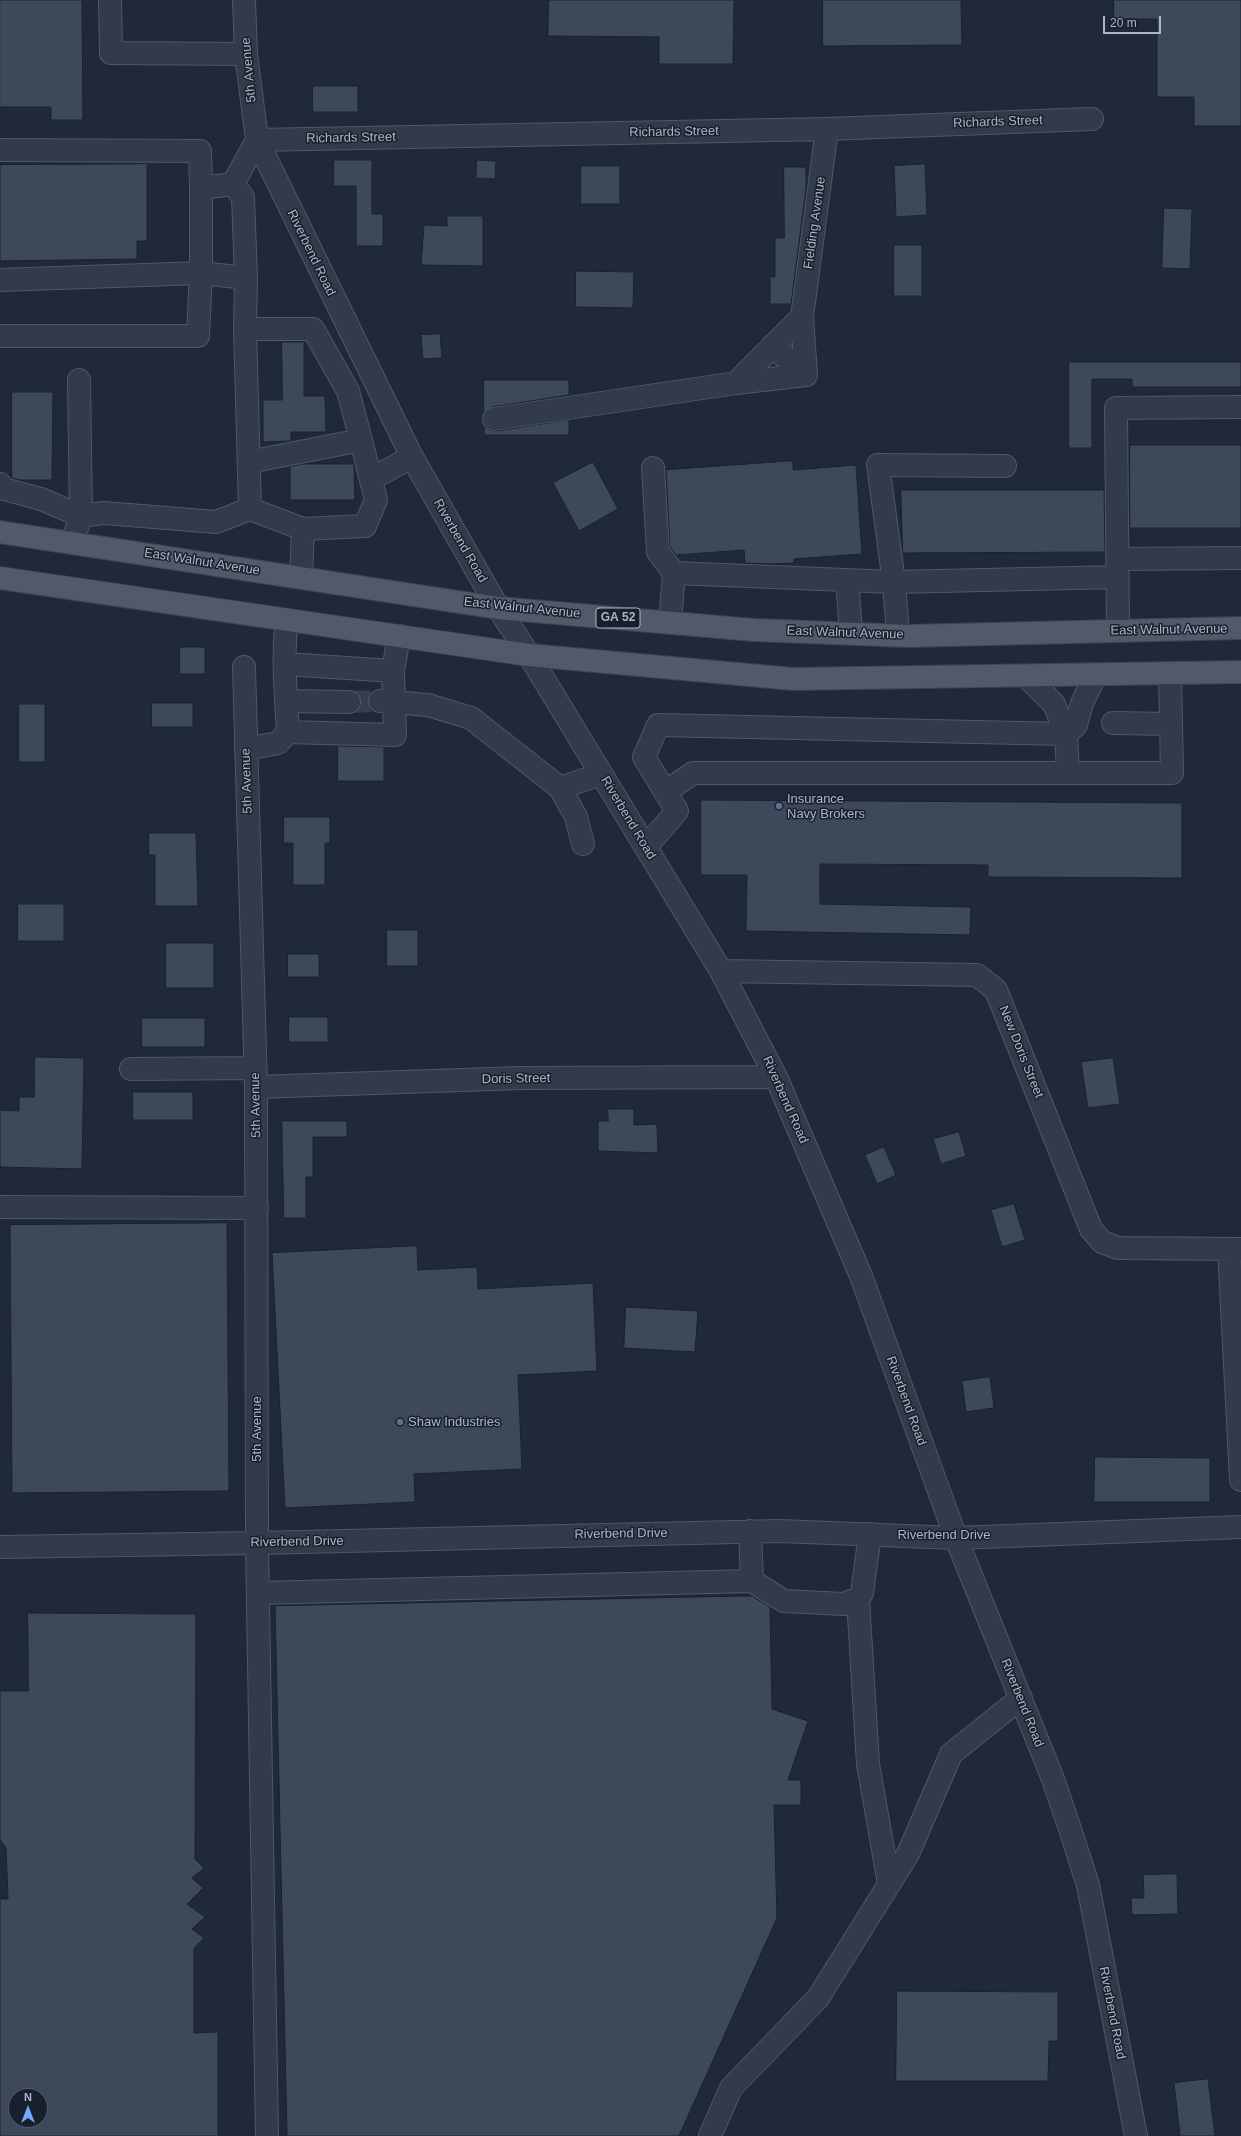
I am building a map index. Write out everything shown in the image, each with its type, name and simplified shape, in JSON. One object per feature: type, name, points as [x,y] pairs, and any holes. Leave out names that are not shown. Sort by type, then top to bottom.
[{"type":"main road","name":"East Walnut Avenue","points":[[0,532],[498,608],[754,630],[898,635],[1241,628]]},
{"type":"main road","points":[[0,578],[529,655],[794,679],[1027,677],[1096,674],[1241,672]]},
{"type":"street","points":[[110,0],[111,53],[246,54]]},
{"type":"street","name":"5th Avenue","points":[[244,0],[246,54],[256,140]]},
{"type":"street","name":"Richards Street","points":[[256,140],[827,129],[1092,119]]},
{"type":"street","name":"Fielding Avenue","points":[[806,375],[802,317],[827,129]]},
{"type":"street","points":[[232,184],[256,140]]},
{"type":"street","name":"Riverbend Road","points":[[256,140],[412,457],[498,608],[529,655],[721,971],[776,1077],[861,1276],[956,1538],[1055,1787],[1088,1885],[1136,2136]]},
{"type":"street","points":[[0,150],[200,151],[201,188],[201,272],[198,336],[0,336]]},
{"type":"street","points":[[201,188],[232,184]]},
{"type":"street","points":[[232,184],[243,197],[250,509]]},
{"type":"street","points":[[0,280],[201,272],[246,278]]},
{"type":"street","points":[[736,383],[802,317]]},
{"type":"street","points":[[0,484],[4,489],[41,499],[81,516],[104,513],[216,522],[250,509],[303,529],[365,526],[376,500],[361,440],[348,391],[313,329],[245,328]]},
{"type":"street","points":[[772,346],[806,375]]},
{"type":"street","points":[[348,391],[371,375]]},
{"type":"street","points":[[494,419],[736,383],[806,375]]},
{"type":"street","points":[[72,542],[81,516],[79,380]]},
{"type":"street","points":[[1118,631],[1116,408],[1241,407]]},
{"type":"street","points":[[249,462],[361,440]]},
{"type":"street","points":[[371,478],[412,457]]},
{"type":"street","points":[[898,635],[894,582],[878,465],[1005,466]]},
{"type":"street","points":[[653,468],[658,552],[674,573],[670,622]]},
{"type":"street","points":[[301,577],[303,529]]},
{"type":"street","points":[[674,573],[894,582],[1118,568],[1241,558]]},
{"type":"street","points":[[847,580],[850,633]]},
{"type":"street","points":[[246,749],[278,743],[288,732],[284,645],[287,620]]},
{"type":"street","points":[[288,732],[395,735],[387,702],[399,636]]},
{"type":"street","points":[[286,664],[393,671]]},
{"type":"street","name":"5th Avenue","points":[[244,667],[255,1078],[257,1543],[267,2136]]},
{"type":"street","points":[[665,792],[693,773],[1172,774],[1170,673]]},
{"type":"street","points":[[646,847],[676,811],[644,757],[658,724],[1066,734],[1076,724],[1082,703],[1096,674]]},
{"type":"street","points":[[1027,677],[1054,704],[1066,734],[1068,773]]},
{"type":"street","points":[[286,702],[349,702]]},
{"type":"street","points":[[387,702],[428,705],[471,718],[560,788],[576,817],[583,844]]},
{"type":"street","points":[[1113,723],[1171,724]]},
{"type":"street","points":[[560,788],[601,774]]},
{"type":"street","name":"New Doris Street","points":[[721,971],[977,975],[996,990],[1091,1229],[1102,1242],[1118,1248],[1235,1249]]},
{"type":"street","name":"Doris Street","points":[[131,1069],[255,1078],[776,1077]]},
{"type":"street","points":[[0,1207],[256,1208]]},
{"type":"street","points":[[1235,1249],[1241,1480]]},
{"type":"street","name":"Riverbend Drive","points":[[0,1547],[257,1543],[750,1531],[956,1538],[1241,1527]]},
{"type":"street","points":[[750,1531],[752,1581]]},
{"type":"street","points":[[870,1534],[862,1593],[858,1599],[868,1764],[889,1884]]},
{"type":"street","points":[[258,1593],[752,1581],[784,1601],[843,1604],[858,1599]]},
{"type":"street","points":[[710,2136],[731,2088],[818,1998],[908,1854],[951,1754],[1020,1698]]},
{"type":"building","points":[[0,0],[82,0],[83,120],[51,120],[51,107],[0,107]]},
{"type":"building","points":[[549,0],[734,0],[733,64],[659,64],[659,37],[548,36]]},
{"type":"building","points":[[823,0],[961,0],[962,45],[823,46]]},
{"type":"building","points":[[1114,0],[1241,0],[1241,126],[1194,126],[1194,97],[1157,97],[1157,19],[1114,19]]},
{"type":"building","points":[[313,86],[358,86],[358,112],[313,112]]},
{"type":"building","points":[[334,160],[372,160],[372,214],[383,214],[383,246],[356,246],[356,186],[334,186]]},
{"type":"building","points":[[477,160],[496,161],[495,179],[476,178]]},
{"type":"building","points":[[147,164],[147,241],[137,241],[137,259],[0,261],[0,165]]},
{"type":"building","points":[[925,164],[927,215],[896,217],[894,166]]},
{"type":"building","points":[[581,166],[620,166],[620,204],[581,204]]},
{"type":"building","points":[[784,167],[806,167],[806,189],[791,304],[770,304],[770,277],[775,277],[775,238],[784,238]]},
{"type":"building","points":[[1164,208],[1192,209],[1190,269],[1162,268]]},
{"type":"building","points":[[447,216],[483,216],[483,266],[421,265],[424,225],[447,226]]},
{"type":"building","points":[[894,245],[922,245],[922,296],[894,296]]},
{"type":"building","points":[[576,271],[634,272],[633,308],[576,307]]},
{"type":"building","points":[[440,334],[442,358],[423,359],[421,335]]},
{"type":"building","points":[[282,342],[304,342],[304,396],[325,396],[326,432],[291,432],[291,441],[263,442],[263,400],[282,400]]},
{"type":"building","points":[[1069,362],[1241,362],[1241,387],[1132,387],[1132,379],[1092,379],[1092,448],[1069,448]]},
{"type":"building","points":[[484,380],[569,380],[569,395],[492,407],[484,412]]},
{"type":"building","points":[[12,392],[53,392],[52,480],[19,480],[12,478]]},
{"type":"building","points":[[569,420],[569,435],[484,435],[484,427],[489,430],[496,431]]},
{"type":"building","points":[[1130,445],[1241,445],[1241,528],[1130,528]]},
{"type":"building","points":[[793,461],[793,470],[856,465],[862,554],[794,559],[794,563],[771,564],[745,563],[744,550],[676,555],[670,547],[666,470]]},
{"type":"building","points":[[593,462],[618,509],[579,531],[553,483]]},
{"type":"building","points":[[303,464],[354,464],[355,500],[290,500],[290,467]]},
{"type":"building","points":[[901,490],[1104,490],[1105,552],[903,553]]},
{"type":"building","points":[[180,647],[205,647],[205,674],[180,674]]},
{"type":"building","points":[[152,703],[193,703],[193,727],[152,727]]},
{"type":"building","points":[[19,704],[45,704],[45,762],[19,762]]},
{"type":"building","points":[[338,746],[384,747],[384,781],[338,781]]},
{"type":"building","points":[[701,800],[1182,803],[1182,878],[988,877],[988,865],[820,864],[820,904],[971,907],[970,935],[746,931],[747,875],[701,875]]},
{"type":"building","points":[[284,817],[330,817],[330,843],[325,843],[325,885],[293,885],[293,843],[284,843]]},
{"type":"building","points":[[149,833],[196,833],[198,906],[155,906],[155,855],[149,855]]},
{"type":"building","points":[[18,904],[64,904],[64,941],[18,941]]},
{"type":"building","points":[[387,930],[418,930],[418,966],[387,966]]},
{"type":"building","points":[[166,943],[214,943],[214,988],[166,988]]},
{"type":"building","points":[[288,954],[319,954],[319,977],[288,977]]},
{"type":"building","points":[[289,1017],[328,1017],[328,1042],[289,1042]]},
{"type":"building","points":[[142,1018],[205,1018],[205,1047],[142,1047]]},
{"type":"building","points":[[35,1057],[84,1058],[82,1169],[0,1167],[0,1110],[19,1111],[19,1097],[34,1097]]},
{"type":"building","points":[[1113,1058],[1120,1104],[1088,1108],[1081,1062]]},
{"type":"building","points":[[133,1092],[193,1092],[193,1120],[133,1120]]},
{"type":"building","points":[[608,1109],[634,1109],[634,1125],[657,1124],[658,1153],[598,1151],[598,1121],[608,1121]]},
{"type":"building","points":[[282,1121],[347,1121],[347,1137],[313,1137],[313,1177],[306,1177],[306,1218],[284,1218]]},
{"type":"building","points":[[959,1132],[966,1156],[941,1164],[933,1139]]},
{"type":"building","points":[[884,1147],[896,1175],[877,1184],[865,1155]]},
{"type":"building","points":[[1014,1204],[1025,1240],[1002,1247],[991,1210]]},
{"type":"building","points":[[227,1223],[229,1491],[12,1493],[10,1225]]},
{"type":"building","name":"Shaw Industries","points":[[417,1246],[418,1270],[477,1267],[478,1289],[593,1283],[597,1371],[518,1375],[522,1469],[414,1474],[415,1502],[285,1508],[272,1253]]},
{"type":"building","points":[[626,1307],[698,1311],[695,1352],[624,1348]]},
{"type":"building","points":[[990,1377],[994,1408],[966,1412],[962,1381]]},
{"type":"building","points":[[1095,1457],[1210,1458],[1210,1502],[1094,1502]]},
{"type":"building","points":[[752,1596],[770,1607],[772,1709],[808,1721],[788,1780],[801,1780],[801,1805],[774,1805],[777,1918],[679,2136],[287,2136],[275,1606]]},
{"type":"building","points":[[28,1613],[196,1614],[195,1859],[204,1868],[192,1878],[203,1888],[187,1904],[205,1917],[192,1929],[204,1938],[194,1948],[194,2033],[218,2032],[218,2136],[0,2136],[0,1899],[8,1899],[6,1848],[0,1840],[0,1691],[28,1691]]},
{"type":"building","points":[[1177,1874],[1178,1914],[1132,1915],[1131,1898],[1144,1898],[1143,1875]]},
{"type":"building","points":[[897,1991],[1058,1992],[1058,2041],[1049,2041],[1048,2081],[896,2081]]},
{"type":"building","points":[[1208,2079],[1215,2136],[1180,2136],[1174,2083]]},
{"type":"tunnel","points":[[349,702],[380,701]]},
{"type":"place","name":"Insurance Navy Brokers","points":[[779,806]]},
{"type":"place","name":"Shaw Industries","points":[[400,1422]]}]
